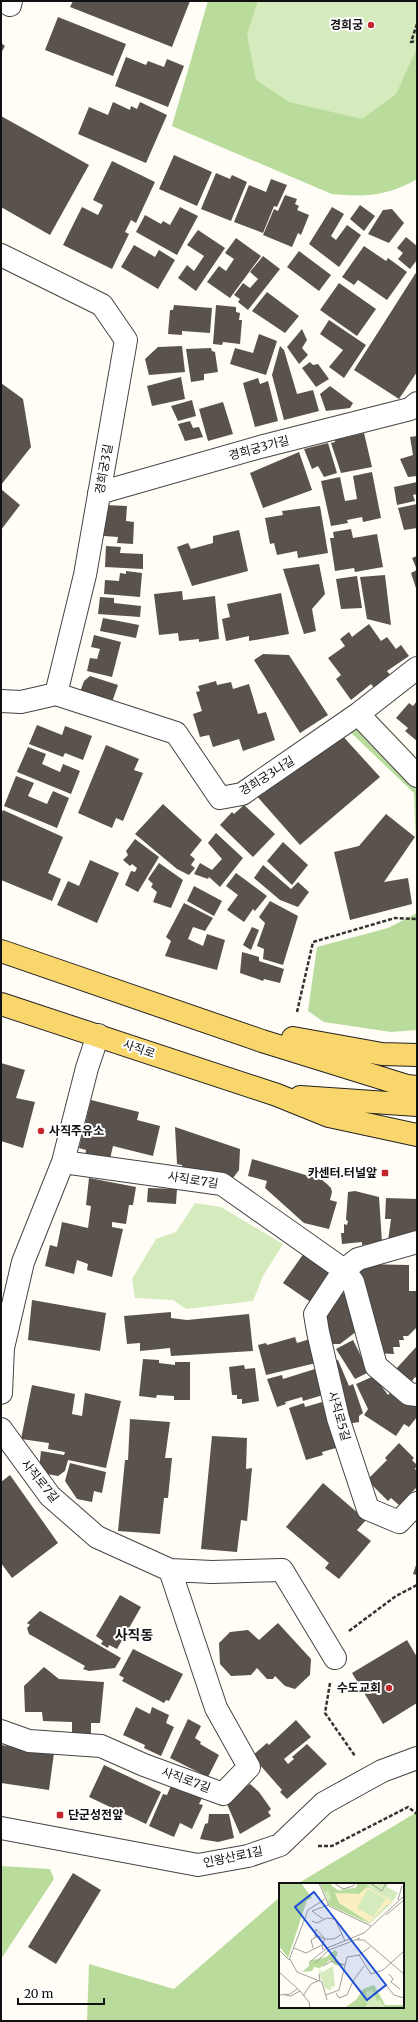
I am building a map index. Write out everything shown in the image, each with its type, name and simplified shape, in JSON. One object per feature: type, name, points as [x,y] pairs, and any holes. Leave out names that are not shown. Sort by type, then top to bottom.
[{"type":"main road","points":[[1,951],[262,1041],[407,1086],[417,1087]]},
{"type":"main road","name":"사직로","points":[[1,1004],[277,1095],[329,1116],[417,1135]]},
{"type":"main road","points":[[262,1041],[292,1038],[382,1054],[417,1054]]},
{"type":"main road","name":"사직로","points":[[277,1095],[417,1105]]},
{"type":"street","name":"경희궁3길","points":[[1,255],[102,305],[126,340],[85,575],[56,694]]},
{"type":"street","name":"경희궁3가길","points":[[99,493],[260,447],[410,409],[417,403]]},
{"type":"street","name":"경희궁3나길","points":[[56,694],[176,733],[220,798],[242,794],[358,714],[417,668]]},
{"type":"street","points":[[1,701],[21,702],[56,694]]},
{"type":"street","points":[[358,714],[417,776]]},
{"type":"street","points":[[1,1393],[3,1348],[23,1262],[63,1162],[87,1068],[98,1035]]},
{"type":"street","name":"사직로7길","points":[[63,1162],[222,1184],[344,1270]]},
{"type":"street","name":"사직로5길","points":[[417,1242],[358,1259],[344,1270],[315,1314],[338,1418],[368,1509],[399,1522],[417,1503]]},
{"type":"street","points":[[344,1270],[353,1282],[376,1366],[409,1394],[417,1395]]},
{"type":"street","name":"사직로7길","points":[[1,1429],[50,1496],[97,1537],[170,1570],[212,1572],[282,1570],[335,1658]]},
{"type":"street","name":"사직로7길","points":[[1,1732],[28,1741],[101,1746],[144,1765],[223,1794],[249,1768],[216,1708],[170,1570]]},
{"type":"street","name":"인왕산로1길","points":[[1,1828],[198,1865],[248,1856],[280,1846],[324,1803],[371,1777],[417,1758]]},
{"type":"path","points":[[417,24],[411,42],[417,41]]},
{"type":"path","points":[[292,1038],[313,942],[394,918],[417,919]]},
{"type":"path","points":[[371,1777],[325,1713],[335,1658],[343,1634],[396,1596],[417,1585]]},
{"type":"path","points":[[280,1846],[332,1846],[408,1807],[417,1814]]},
{"type":"green space","name":"경희궁","points":[[208,1],[417,1],[417,179],[396,189],[376,194],[332,194],[172,126]]},
{"type":"green space","points":[[208,1],[258,1],[247,34],[256,80],[289,102],[362,119],[396,94],[417,48],[417,179],[396,189],[376,194],[332,194],[172,126]]},
{"type":"green space","points":[[371,710],[417,758],[417,871],[414,793],[346,728]]},
{"type":"green space","points":[[417,913],[417,1030],[391,1032],[324,1022],[308,1011],[317,947],[388,928]]},
{"type":"green space","points":[[195,1203],[221,1207],[283,1244],[263,1276],[253,1301],[186,1309],[173,1300],[135,1298],[132,1279],[156,1239],[176,1232]]},
{"type":"green space","points":[[417,1812],[417,2021],[87,2021],[89,1964],[174,1989],[279,1898],[279,2008],[404,2008],[404,1883],[299,1883]]},
{"type":"green space","points":[[1,1866],[50,1869],[54,1879],[1,1959]]},
{"type":"building","points":[[73,1],[190,1],[172,47],[70,7]]},
{"type":"building","points":[[58,17],[126,44],[113,76],[45,50]]},
{"type":"building","points":[[1,43],[5,46],[1,53]]},
{"type":"building","points":[[126,57],[146,65],[148,61],[164,67],[167,59],[184,66],[168,107],[115,86]]},
{"type":"building","points":[[113,102],[130,110],[131,106],[137,109],[140,102],[167,115],[146,163],[78,134],[89,107],[108,115]]},
{"type":"building","points":[[1,116],[89,165],[50,235],[1,207]]},
{"type":"building","points":[[174,155],[212,172],[197,206],[159,189]]},
{"type":"building","points":[[112,161],[155,182],[136,223],[131,220],[125,232],[129,234],[112,269],[63,245],[82,207],[98,215],[103,205],[93,200]]},
{"type":"building","points":[[216,173],[230,179],[232,175],[247,182],[231,221],[201,209]]},
{"type":"building","points":[[271,179],[287,185],[277,207],[274,206],[263,233],[234,222],[249,185],[266,192]]},
{"type":"building","points":[[285,195],[297,199],[295,204],[299,206],[297,210],[309,215],[301,235],[298,233],[292,247],[263,235],[274,209],[278,211]]},
{"type":"building","points":[[360,205],[375,216],[364,231],[350,219]]},
{"type":"building","points":[[180,207],[198,216],[177,255],[136,232],[145,215],[161,224],[163,221],[170,225]]},
{"type":"building","points":[[332,207],[344,214],[331,236],[336,240],[347,225],[361,235],[339,267],[309,244]]},
{"type":"building","points":[[392,209],[404,223],[389,243],[368,234],[383,210]]},
{"type":"building","points":[[198,230],[225,248],[196,291],[178,278],[187,265],[194,271],[204,256],[187,245]]},
{"type":"building","points":[[406,237],[417,246],[417,260],[410,269],[398,259],[403,253],[397,248]]},
{"type":"building","points":[[236,238],[261,256],[230,298],[207,282],[219,266],[226,271],[234,259],[225,253]]},
{"type":"building","points":[[134,245],[155,257],[159,250],[175,260],[158,289],[121,267]]},
{"type":"building","points":[[364,246],[386,261],[388,258],[407,272],[387,300],[358,280],[354,285],[342,277]]},
{"type":"building","points":[[299,251],[331,275],[319,291],[287,267]]},
{"type":"building","points":[[263,256],[280,269],[248,310],[238,302],[240,299],[234,295],[243,283],[250,288],[258,279],[250,272]]},
{"type":"building","points":[[417,271],[417,372],[399,399],[354,370]]},
{"type":"building","points":[[339,283],[376,309],[357,336],[320,310]]},
{"type":"building","points":[[267,292],[299,316],[285,333],[252,311]]},
{"type":"building","points":[[174,305],[212,308],[210,333],[182,331],[182,335],[168,334],[170,310],[173,310]]},
{"type":"building","points":[[216,305],[236,307],[236,312],[240,313],[239,320],[242,320],[240,344],[223,342],[222,345],[213,344]]},
{"type":"building","points":[[329,320],[366,345],[344,378],[329,367],[343,350],[320,334]]},
{"type":"building","points":[[302,329],[307,340],[302,348],[308,355],[299,364],[287,347]]},
{"type":"building","points":[[259,334],[277,341],[266,375],[230,364],[235,348],[253,353]]},
{"type":"building","points":[[182,346],[185,372],[149,375],[145,359],[158,347]]},
{"type":"building","points":[[280,346],[284,350],[297,394],[313,390],[319,411],[284,420],[272,375]]},
{"type":"building","points":[[211,348],[212,351],[215,352],[218,372],[204,374],[204,380],[191,382],[186,349]]},
{"type":"building","points":[[310,362],[313,365],[318,364],[329,379],[316,387],[302,368]]},
{"type":"building","points":[[181,377],[185,399],[152,406],[147,386]]},
{"type":"building","points":[[258,378],[260,384],[268,381],[278,421],[255,427],[243,383]]},
{"type":"building","points":[[1,383],[23,399],[31,447],[1,485]]},
{"type":"building","points":[[330,386],[353,403],[350,408],[326,411],[320,394]]},
{"type":"building","points":[[192,400],[196,416],[178,421],[171,406]]},
{"type":"building","points":[[223,402],[233,434],[208,441],[199,409]]},
{"type":"building","points":[[190,421],[193,428],[199,427],[203,437],[185,441],[178,424]]},
{"type":"building","points":[[347,433],[348,437],[364,433],[372,467],[341,473],[331,443],[335,442],[334,437]]},
{"type":"building","points":[[417,436],[417,476],[408,477],[400,459],[413,455],[410,437]]},
{"type":"building","points":[[328,443],[337,473],[324,477],[318,466],[312,469],[304,449]]},
{"type":"building","points":[[299,452],[312,490],[263,508],[250,473]]},
{"type":"building","points":[[372,472],[381,518],[363,522],[362,517],[347,520],[348,523],[331,526],[321,481],[340,477],[345,501],[357,499],[353,476]]},
{"type":"building","points":[[417,482],[417,494],[413,495],[415,501],[397,505],[394,487]]},
{"type":"building","points":[[1,489],[20,505],[1,530]]},
{"type":"building","points":[[417,504],[417,528],[404,530],[398,508]]},
{"type":"building","points":[[105,505],[127,506],[126,521],[134,522],[133,544],[117,543],[118,537],[104,536]]},
{"type":"building","points":[[320,506],[328,553],[298,558],[297,551],[277,555],[274,543],[270,544],[265,518],[283,515],[282,511]]},
{"type":"building","points":[[351,529],[353,538],[377,534],[383,567],[355,572],[354,568],[335,571],[330,538],[334,538],[333,532]]},
{"type":"building","points":[[239,530],[248,571],[192,586],[177,547],[188,543],[191,549],[213,543],[213,536]]},
{"type":"building","points":[[106,546],[121,547],[120,553],[143,554],[143,569],[105,567]]},
{"type":"building","points":[[417,556],[417,570],[412,558]]},
{"type":"building","points":[[319,564],[325,594],[312,609],[316,631],[304,634],[283,569]]},
{"type":"building","points":[[417,570],[417,591],[411,573]]},
{"type":"building","points":[[126,571],[142,573],[140,597],[104,594],[105,580],[119,581],[120,573],[126,574]]},
{"type":"building","points":[[385,575],[391,625],[367,619],[360,577]]},
{"type":"building","points":[[357,576],[362,608],[341,609],[336,579]]},
{"type":"building","points":[[182,591],[183,600],[215,596],[219,639],[199,642],[199,639],[179,641],[178,633],[159,635],[154,594]]},
{"type":"building","points":[[281,593],[289,634],[249,641],[249,636],[226,641],[222,619],[230,617],[227,604]]},
{"type":"building","points":[[100,597],[114,598],[114,603],[141,606],[140,617],[98,614]]},
{"type":"building","points":[[103,618],[139,625],[136,638],[100,631]]},
{"type":"building","points":[[369,624],[381,641],[387,637],[396,649],[401,645],[409,656],[387,671],[391,676],[374,688],[371,684],[351,700],[336,679],[341,675],[328,658],[345,646],[340,639],[349,632],[352,637]]},
{"type":"building","points":[[94,635],[121,642],[112,677],[87,671],[90,658],[97,659],[100,649],[91,647]]},
{"type":"building","points":[[263,654],[289,655],[328,715],[300,733],[254,660]]},
{"type":"building","points":[[90,676],[118,685],[111,705],[80,692],[84,681]]},
{"type":"building","points":[[216,681],[217,685],[231,682],[233,689],[249,684],[258,714],[266,712],[275,740],[243,751],[239,739],[213,747],[209,735],[200,737],[193,714],[202,711],[196,692],[200,691],[198,686]]},
{"type":"building","points":[[417,701],[417,741],[405,731],[408,728],[396,718],[409,703],[413,706]]},
{"type":"building","points":[[37,725],[62,735],[65,726],[92,736],[83,760],[65,753],[63,757],[29,744]]},
{"type":"building","points":[[339,732],[380,777],[300,845],[255,794]]},
{"type":"building","points":[[106,745],[139,759],[134,770],[143,773],[123,821],[116,818],[112,828],[78,813]]},
{"type":"building","points":[[28,747],[46,754],[42,764],[60,772],[63,764],[80,771],[71,794],[17,772]]},
{"type":"building","points":[[16,776],[34,783],[28,796],[47,804],[53,791],[69,798],[57,828],[4,806]]},
{"type":"building","points":[[163,804],[202,840],[190,855],[195,859],[191,865],[195,868],[189,875],[177,869],[135,834]]},
{"type":"building","points":[[244,805],[275,834],[253,857],[220,825],[232,812],[234,814]]},
{"type":"building","points":[[3,810],[63,837],[48,873],[61,879],[52,901],[1,880],[1,814]]},
{"type":"building","points":[[386,814],[415,837],[384,882],[408,878],[412,904],[350,920],[334,852],[359,846]]},
{"type":"building","points":[[216,833],[243,858],[220,887],[209,877],[208,879],[194,874],[200,863],[212,870],[222,859],[208,843]]},
{"type":"building","points":[[135,839],[159,857],[138,892],[125,885],[131,871],[135,872],[137,868],[132,864],[130,866],[123,860],[128,855],[126,851]]},
{"type":"building","points":[[283,842],[308,865],[292,885],[267,861]]},
{"type":"building","points":[[90,860],[119,873],[97,923],[57,905],[68,881],[79,886]]},
{"type":"building","points":[[159,863],[183,880],[171,908],[153,902],[157,892],[151,887],[153,884],[148,879]]},
{"type":"building","points":[[263,865],[291,889],[298,882],[309,892],[298,907],[280,900],[254,878]]},
{"type":"building","points":[[236,873],[267,896],[255,911],[253,909],[244,922],[227,910],[238,895],[226,886]]},
{"type":"building","points":[[194,886],[222,901],[214,916],[187,901]]},
{"type":"building","points":[[270,901],[298,916],[283,965],[263,959],[264,949],[257,946],[265,923],[259,917]]},
{"type":"building","points":[[184,903],[213,918],[205,931],[193,927],[188,939],[203,946],[207,934],[225,940],[217,970],[165,956],[171,941],[166,937]]},
{"type":"building","points":[[252,927],[259,930],[251,950],[243,945]]},
{"type":"building","points":[[242,952],[259,957],[259,961],[284,969],[280,983],[264,979],[263,981],[240,973]]},
{"type":"building","points":[[1,1063],[25,1070],[16,1098],[35,1102],[23,1148],[1,1141]]},
{"type":"building","points":[[91,1100],[139,1112],[137,1120],[160,1126],[153,1156],[113,1146],[109,1163],[85,1157],[86,1150],[79,1148]]},
{"type":"building","points":[[175,1127],[240,1149],[239,1170],[233,1178],[189,1177],[183,1170],[182,1165],[177,1164]]},
{"type":"building","points":[[252,1159],[322,1180],[327,1184],[331,1188],[332,1192],[330,1200],[337,1202],[329,1229],[304,1223],[265,1188],[267,1181],[248,1176]]},
{"type":"building","points":[[89,1178],[136,1187],[133,1205],[129,1205],[126,1224],[112,1222],[112,1227],[123,1229],[112,1277],[87,1270],[88,1264],[77,1260],[74,1274],[45,1266],[50,1245],[57,1247],[62,1222],[88,1228],[91,1206],[86,1205]]},
{"type":"building","points":[[148,1188],[177,1189],[176,1204],[147,1202]]},
{"type":"building","points":[[355,1191],[379,1197],[382,1242],[362,1245],[362,1242],[342,1244],[341,1233],[344,1233],[344,1224],[347,1225],[348,1221],[346,1220],[348,1192]]},
{"type":"building","points":[[386,1198],[417,1199],[417,1239],[388,1241],[391,1219],[385,1219]]},
{"type":"building","points":[[304,1253],[333,1273],[312,1303],[283,1283]]},
{"type":"building","points":[[360,1264],[409,1265],[409,1291],[417,1291],[417,1327],[408,1336],[403,1336],[404,1340],[399,1340],[400,1347],[393,1347],[394,1354],[375,1353],[370,1337],[370,1298],[362,1300]]},
{"type":"building","points":[[349,1293],[357,1331],[340,1344],[327,1344],[323,1314],[330,1294]]},
{"type":"building","points":[[32,1300],[106,1313],[100,1351],[28,1340]]},
{"type":"building","points":[[171,1312],[171,1318],[187,1320],[249,1314],[253,1351],[171,1356],[170,1348],[140,1351],[140,1343],[127,1344],[124,1316]]},
{"type":"building","points":[[295,1337],[297,1343],[310,1339],[316,1363],[266,1375],[258,1345],[266,1343],[267,1345]]},
{"type":"building","points":[[353,1340],[369,1372],[355,1379],[336,1349]]},
{"type":"building","points":[[417,1346],[417,1379],[415,1377],[409,1385],[395,1370]]},
{"type":"building","points":[[143,1359],[159,1360],[159,1363],[175,1365],[175,1362],[190,1362],[190,1400],[174,1400],[174,1396],[157,1395],[156,1398],[139,1396]]},
{"type":"building","points":[[338,1360],[349,1386],[353,1384],[363,1413],[359,1416],[359,1422],[347,1424],[331,1361]]},
{"type":"building","points":[[244,1365],[245,1369],[255,1368],[259,1401],[242,1404],[242,1399],[237,1399],[237,1395],[232,1395],[229,1367]]},
{"type":"building","points":[[315,1369],[323,1395],[303,1401],[302,1397],[285,1402],[286,1404],[277,1407],[267,1379],[282,1375],[283,1379]]},
{"type":"building","points":[[374,1376],[388,1395],[390,1393],[403,1402],[406,1398],[417,1407],[417,1417],[409,1427],[404,1424],[396,1436],[364,1415],[368,1409],[356,1384]]},
{"type":"building","points":[[32,1385],[75,1394],[72,1414],[82,1416],[85,1393],[121,1401],[106,1468],[68,1460],[65,1471],[58,1476],[41,1473],[39,1470],[41,1451],[64,1455],[65,1452],[48,1449],[49,1443],[21,1439]]},
{"type":"building","points":[[322,1402],[336,1448],[322,1452],[323,1455],[306,1460],[289,1408],[304,1403],[305,1407]]},
{"type":"building","points":[[130,1419],[170,1422],[165,1458],[172,1458],[168,1498],[164,1498],[160,1534],[118,1531],[125,1460],[128,1460]]},
{"type":"building","points":[[212,1436],[247,1438],[246,1469],[252,1468],[247,1521],[241,1520],[237,1552],[201,1549]]},
{"type":"building","points":[[399,1443],[414,1458],[412,1460],[417,1465],[415,1469],[417,1471],[417,1487],[399,1505],[391,1498],[388,1501],[367,1480],[387,1460],[385,1458]]},
{"type":"building","points":[[70,1463],[106,1472],[102,1493],[94,1491],[92,1502],[77,1499],[65,1481]]},
{"type":"building","points":[[10,1475],[58,1543],[12,1578],[1,1563],[1,1482]]},
{"type":"building","points":[[323,1483],[366,1520],[357,1530],[371,1541],[339,1579],[325,1568],[329,1563],[286,1527]]},
{"type":"building","points":[[417,1562],[417,1575],[413,1574]]},
{"type":"building","points":[[120,1595],[141,1607],[117,1649],[109,1645],[108,1648],[101,1644],[103,1641],[96,1636]]},
{"type":"building","points":[[40,1611],[121,1658],[115,1668],[89,1671],[83,1669],[85,1666],[29,1634],[27,1628],[30,1625],[27,1623]]},
{"type":"building","points":[[278,1623],[311,1659],[310,1675],[295,1689],[285,1686],[275,1676],[273,1679],[267,1679],[257,1668],[251,1675],[231,1676],[220,1664],[219,1643],[230,1632],[248,1630],[259,1640]]},
{"type":"building","name":"수도교회","points":[[407,1640],[417,1657],[417,1703],[383,1724],[352,1673]]},
{"type":"building","points":[[133,1649],[183,1674],[169,1701],[166,1700],[164,1703],[122,1681],[124,1678],[119,1675]]},
{"type":"building","points":[[44,1667],[59,1679],[104,1682],[100,1723],[91,1723],[91,1740],[72,1739],[72,1722],[43,1721],[42,1712],[25,1712],[24,1686]]},
{"type":"building","points":[[136,1707],[150,1714],[152,1707],[169,1715],[166,1723],[174,1727],[161,1756],[144,1748],[145,1745],[123,1735]]},
{"type":"building","points":[[188,1719],[201,1726],[195,1738],[201,1742],[200,1744],[219,1755],[208,1777],[170,1758]]},
{"type":"building","points":[[296,1720],[311,1737],[284,1759],[288,1764],[294,1759],[292,1757],[307,1744],[327,1764],[287,1799],[280,1792],[282,1790],[252,1756],[267,1743],[269,1745]]},
{"type":"building","points":[[1,1745],[54,1753],[49,1790],[1,1783]]},
{"type":"building","points":[[104,1765],[161,1792],[146,1824],[89,1797]]},
{"type":"building","points":[[173,1781],[196,1791],[194,1795],[202,1798],[199,1804],[203,1805],[192,1829],[180,1823],[174,1837],[149,1826],[163,1794],[167,1795]]},
{"type":"building","points":[[250,1784],[259,1792],[271,1809],[268,1812],[271,1816],[240,1834],[226,1802],[227,1799]]},
{"type":"building","points":[[209,1814],[229,1814],[234,1838],[218,1842],[200,1839],[205,1824],[208,1823]]},
{"type":"building","points":[[73,1873],[101,1890],[56,1964],[28,1947]]},
{"type":"place","name":"경희궁","points":[[371,25]]},
{"type":"place","name":"사직주유소","points":[[41,1131]]},
{"type":"place","name":"카센터.터널앞","points":[[385,1173]]},
{"type":"place","name":"수도교회","points":[[389,1688]]},
{"type":"place","name":"단군성전앞","points":[[60,1815]]},
{"type":"district","name":"사직동","points":[[134,1635]]}]
